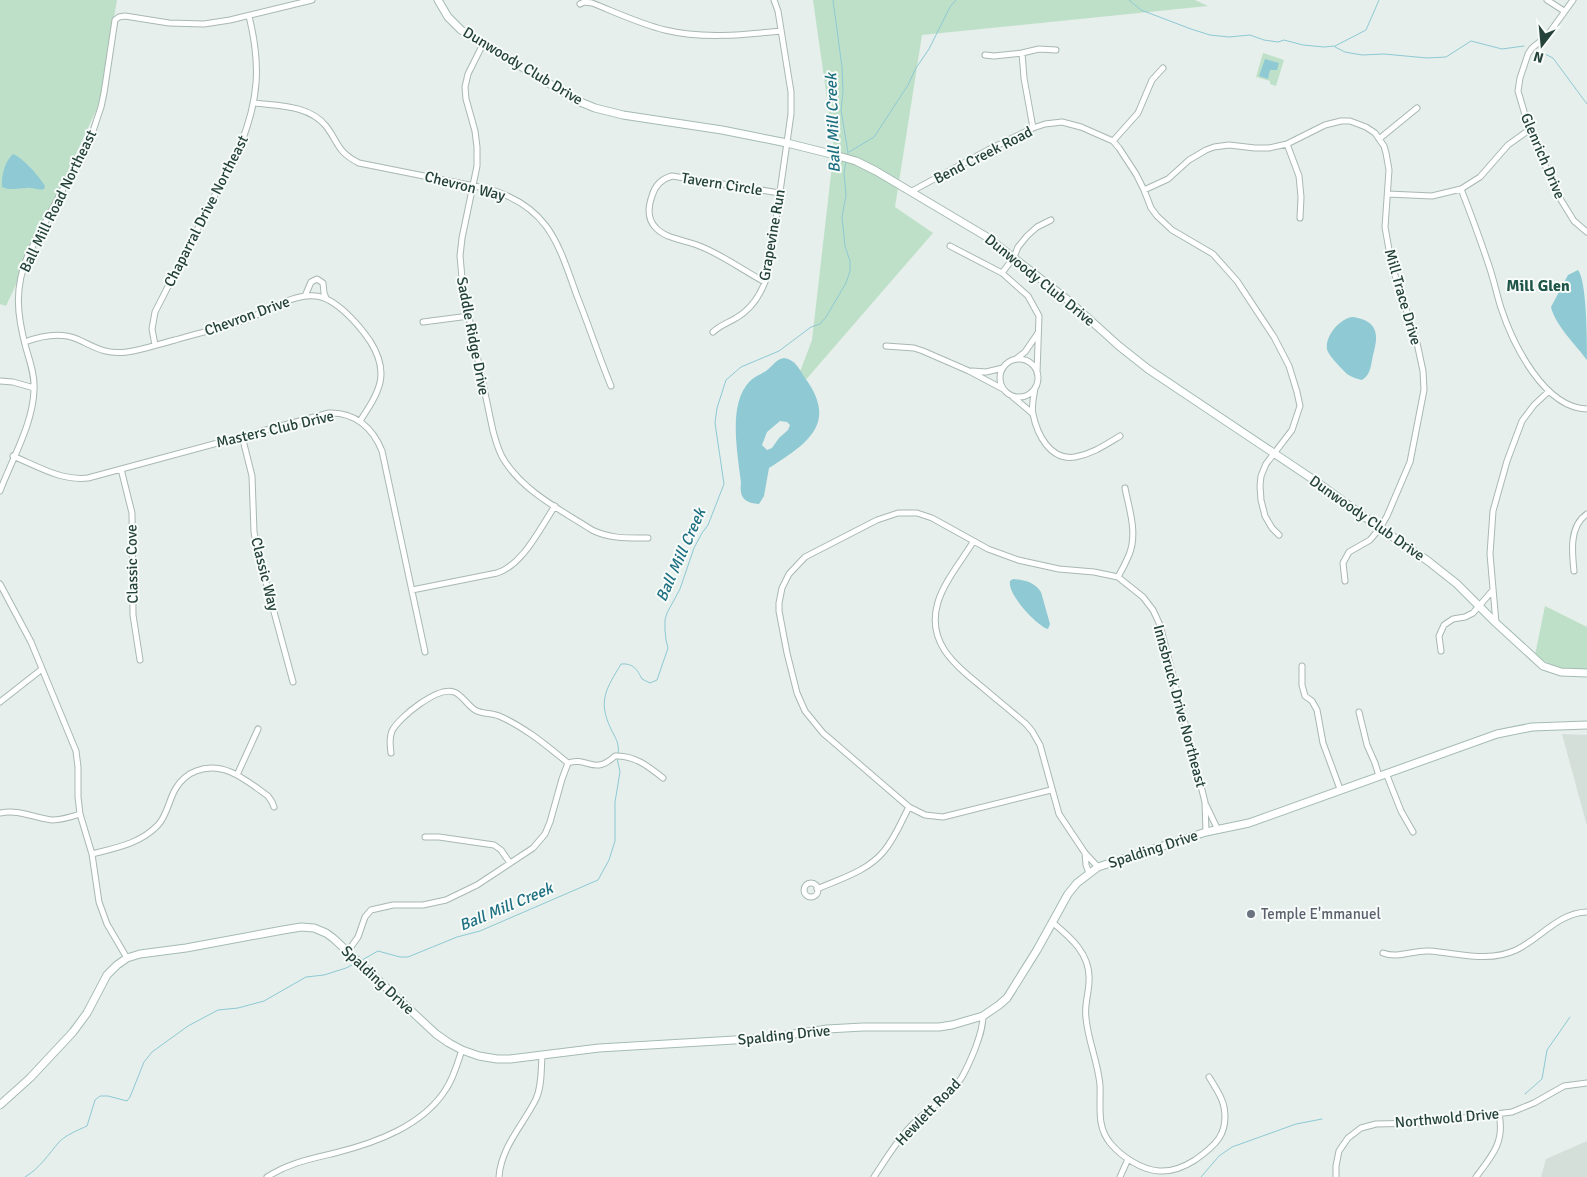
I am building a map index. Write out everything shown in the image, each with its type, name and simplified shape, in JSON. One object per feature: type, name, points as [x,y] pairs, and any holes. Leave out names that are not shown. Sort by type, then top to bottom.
[{"type":"street","points":[[249,16],[312,0]]},
{"type":"street","name":"Dunwoody Club Drive","points":[[438,0],[448,17],[460,30],[578,101],[595,108],[623,115],[722,130],[835,155],[876,171],[912,191],[987,237],[1014,257],[1069,301],[1148,369],[1314,480],[1443,572],[1543,666],[1561,672],[1587,673]]},
{"type":"street","name":"Grapevine Run","points":[[713,332],[719,326],[736,318],[748,309],[758,297],[768,270],[791,114],[791,92],[778,11],[774,0]]},
{"type":"street","points":[[1547,0],[1564,11]]},
{"type":"street","name":"Glenrich Drive","points":[[1573,0],[1547,36],[1532,48],[1522,69],[1518,91],[1529,130],[1569,214],[1587,232]]},
{"type":"street","points":[[580,4],[584,2],[592,3],[662,29],[691,34],[722,36],[780,32]]},
{"type":"street","name":"Ball Mill Road Northeast","points":[[0,491],[29,418],[34,388],[18,307],[20,276],[28,255],[97,120],[104,93],[116,18],[121,16],[168,23],[190,24],[218,22],[249,16]]},
{"type":"street","name":"Chaparral Drive Northeast","points":[[155,345],[152,329],[155,312],[248,127],[257,82],[257,58],[249,16]]},
{"type":"street","name":"Saddle Ridge Drive","points":[[483,44],[468,74],[466,87],[466,100],[477,147],[477,166],[462,238],[460,256],[461,280],[493,431],[501,455],[522,483],[530,490],[601,535],[615,538],[648,538]]},
{"type":"street","points":[[985,55],[1022,53],[1039,49],[1056,50]]},
{"type":"street","points":[[1022,53],[1024,78],[1033,128]]},
{"type":"street","points":[[1163,68],[1152,80],[1138,113],[1113,141],[1127,160],[1144,190],[1151,208],[1172,230],[1213,254],[1229,271],[1246,294],[1281,350],[1297,392],[1300,406],[1292,430],[1266,464],[1261,476],[1261,500],[1265,516],[1279,535]]},
{"type":"street","name":"Chevron Way","points":[[254,103],[297,109],[312,114],[326,126],[343,152],[359,163],[473,185],[503,193],[516,200],[538,217],[559,247],[611,386]]},
{"type":"street","points":[[1144,190],[1168,179],[1189,160],[1214,147],[1230,145],[1263,149],[1287,144],[1326,125],[1341,120],[1366,127],[1375,133],[1379,139],[1418,108]]},
{"type":"street","name":"Bend Creek Road","points":[[912,191],[988,150],[1045,124],[1062,122],[1081,127],[1113,141]]},
{"type":"street","points":[[1388,194],[1432,196],[1461,189],[1480,176],[1508,145],[1529,130]]},
{"type":"street","name":"Mill Trace Drive","points":[[1379,139],[1386,153],[1388,170],[1385,227],[1388,244],[1392,266],[1417,342],[1423,371],[1424,390],[1410,462],[1380,528]]},
{"type":"street","points":[[1287,144],[1299,176],[1300,218]]},
{"type":"street","name":"Tavern Circle","points":[[765,282],[704,247],[661,233],[651,221],[649,206],[652,193],[658,182],[672,176],[780,193]]},
{"type":"street","points":[[1461,189],[1484,251],[1502,310],[1521,353],[1548,392],[1561,402],[1579,409],[1587,409]]},
{"type":"street","points":[[1002,274],[1027,236],[1052,220]]},
{"type":"street","points":[[950,246],[1002,274],[1028,296],[1039,316],[1037,381],[1032,413]]},
{"type":"street","points":[[305,296],[311,282],[317,279],[323,283],[326,298],[342,309],[368,338],[380,362],[379,390],[360,420],[374,434],[382,451],[425,652]]},
{"type":"street","name":"Chevron Drive","points":[[25,342],[43,336],[63,336],[98,350],[115,353],[128,352],[244,320],[305,296],[326,298]]},
{"type":"street","points":[[423,322],[469,316]]},
{"type":"street","points":[[1003,389],[1000,378],[1003,368],[1025,352],[1038,333]]},
{"type":"street","points":[[886,346],[914,348],[923,351],[969,371],[1003,389],[1032,413],[1043,441],[1049,449],[1060,456],[1073,458],[1096,451],[1120,436]]},
{"type":"street","points":[[1015,360],[1028,362],[1034,367],[1037,374]]},
{"type":"street","points":[[969,371],[986,372],[1003,368]]},
{"type":"street","points":[[0,381],[13,382],[34,388]]},
{"type":"street","points":[[1012,396],[1020,397],[1027,395],[1035,388]]},
{"type":"street","points":[[1496,623],[1490,554],[1493,510],[1507,461],[1522,421],[1534,405],[1548,392]]},
{"type":"street","name":"Masters Club Drive","points":[[13,456],[59,475],[72,478],[88,478],[329,413],[345,414],[360,420]]},
{"type":"street","name":"Classic Way","points":[[242,436],[252,476],[254,532],[257,549],[293,682]]},
{"type":"street","name":"Classic Cove","points":[[121,469],[132,513],[133,615],[140,660]]},
{"type":"street","points":[[1118,577],[1129,555],[1133,538],[1125,488]]},
{"type":"street","points":[[412,590],[498,573],[509,568],[521,558],[555,506]]},
{"type":"street","name":"Innsbruck Drive Northeast","points":[[1051,790],[943,817],[925,815],[909,807],[823,733],[805,711],[797,693],[787,656],[779,611],[780,596],[789,574],[806,557],[877,520],[891,515],[908,513],[924,515],[972,542],[1002,555],[1035,565],[1094,572],[1118,577],[1143,597],[1153,610],[1160,625],[1205,802],[1218,830]]},
{"type":"street","points":[[1574,571],[1572,551],[1574,537],[1580,520],[1587,514]]},
{"type":"street","points":[[1346,581],[1343,563],[1349,552],[1370,540],[1380,528]]},
{"type":"street","points":[[972,542],[939,600],[936,618],[939,638],[945,652],[954,664],[1032,731],[1040,745],[1059,814],[1085,853],[1098,867]]},
{"type":"street","points":[[0,584],[42,669],[76,751],[80,814],[92,854],[102,912],[127,958]]},
{"type":"street","points":[[1441,651],[1439,636],[1444,625],[1453,619],[1470,616],[1493,590]]},
{"type":"street","points":[[1302,666],[1302,685],[1305,696],[1312,701],[1317,710],[1324,743],[1340,789]]},
{"type":"street","points":[[0,702],[42,669]]},
{"type":"street","points":[[391,753],[391,733],[400,720],[421,702],[450,691],[457,693],[476,710],[500,716],[530,733],[568,763]]},
{"type":"street","points":[[1359,712],[1367,745],[1378,776]]},
{"type":"street","name":"Spalding Drive","points":[[0,1105],[28,1080],[73,1032],[108,975],[127,958],[140,954],[186,948],[301,927],[313,928],[326,933],[448,1043],[479,1056],[497,1059],[542,1056],[599,1048],[768,1038],[827,1029],[855,1027],[940,1027],[983,1016],[1000,1006],[1037,950],[1068,894],[1077,883],[1098,867],[1206,832],[1249,823],[1497,734],[1537,726],[1587,725]]},
{"type":"street","points":[[237,775],[258,729]]},
{"type":"street","points":[[568,763],[576,761],[599,766],[619,755],[643,762],[663,778]]},
{"type":"street","points":[[348,951],[358,937],[365,917],[371,910],[393,905],[423,905],[446,900],[477,885],[533,848],[545,834],[550,822],[568,763]]},
{"type":"street","points":[[92,854],[128,844],[151,832],[160,822],[177,786],[183,778],[191,772],[202,768],[227,769],[268,796],[274,807]]},
{"type":"street","points":[[1386,774],[1401,811],[1413,832]]},
{"type":"street","name":"Innsbruck Drive Northeast","points":[[1205,802],[1206,832]]},
{"type":"street","points":[[817,889],[863,868],[877,858],[890,844],[909,807]]},
{"type":"street","points":[[0,813],[21,812],[54,820],[80,814]]},
{"type":"street","points":[[425,837],[439,837],[494,845],[501,850],[510,863]]},
{"type":"street","points":[[1085,853],[1089,873]]},
{"type":"street","points":[[1383,953],[1394,956],[1429,951],[1479,957],[1504,954],[1524,946],[1561,919],[1572,914],[1587,912]]},
{"type":"street","points":[[1052,922],[1076,943],[1086,963],[1089,980],[1086,1017],[1098,1068],[1101,1124],[1104,1134],[1110,1143],[1128,1159],[1150,1170],[1168,1171],[1186,1165],[1212,1148],[1222,1132],[1225,1116],[1222,1098],[1209,1077]]},
{"type":"street","name":"Hewlett Road","points":[[874,1177],[911,1126],[961,1079],[968,1067],[978,1040],[983,1024],[983,1016]]},
{"type":"street","points":[[266,1177],[278,1169],[302,1160],[337,1153],[377,1140],[416,1120],[445,1092],[454,1075],[462,1050]]},
{"type":"street","points":[[499,1177],[504,1153],[536,1097],[541,1077],[542,1056]]},
{"type":"street","name":"Northwold Drive","points":[[1336,1177],[1339,1152],[1348,1138],[1361,1128],[1376,1124],[1422,1124],[1499,1114],[1521,1109],[1564,1086],[1587,1083]]},
{"type":"street","points":[[1476,1177],[1497,1147],[1501,1131],[1499,1114]]},
{"type":"street","points":[[1120,1177],[1128,1159]]},
{"type":"shaded area","points":[[1562,734],[1587,735],[1587,826]]},
{"type":"shaded area","points":[[1587,1141],[1587,1177],[1541,1177],[1546,1159]]},
{"type":"green space","points":[[0,0],[117,0],[99,104],[6,306],[0,304]]},
{"type":"green space","points":[[813,0],[1195,0],[1208,6],[922,35],[895,207],[933,233],[790,398],[812,340],[834,148]]},
{"type":"green space","points":[[1263,53],[1284,60],[1276,86],[1270,84],[1270,81],[1256,77]]},
{"type":"green space","points":[[1545,606],[1587,627],[1587,670],[1560,667],[1548,663],[1535,655]]},
{"type":"water","points":[[1265,59],[1279,63],[1277,70],[1270,70],[1268,79],[1259,76]]},
{"type":"water","points":[[13,154],[35,173],[45,186],[44,189],[11,189],[2,187],[4,169]]},
{"type":"water","points":[[1578,270],[1581,276],[1585,299],[1587,360],[1561,328],[1551,307],[1568,275]]},
{"type":"water","points":[[1353,317],[1372,325],[1376,335],[1370,369],[1362,380],[1347,374],[1332,358],[1327,349],[1328,339],[1334,328],[1348,318]]},
{"type":"water","points":[[781,359],[788,359],[797,365],[815,394],[819,408],[818,420],[814,431],[806,441],[769,468],[764,496],[759,504],[747,501],[742,496],[736,444],[736,416],[738,403],[750,381]],"holes":[[[780,421],[787,422],[790,425],[788,430],[772,448],[767,450],[762,445],[767,432]]]},
{"type":"water","points":[[1013,579],[1029,582],[1041,592],[1050,624],[1048,629],[1030,616],[1013,594],[1010,581]]},
{"type":"waterway","name":"Ball Mill Creek","points":[[833,0],[842,67],[843,92],[841,110],[847,157]]},
{"type":"waterway","points":[[849,152],[874,137],[908,85],[950,7],[956,0]]},
{"type":"waterway","points":[[1129,0],[1141,10],[1210,35],[1229,37],[1250,35],[1264,40],[1278,42],[1284,40],[1303,45],[1324,47],[1335,46],[1366,30],[1379,0]]},
{"type":"waterway","points":[[1335,47],[1345,52],[1362,55],[1384,54],[1427,58],[1446,57],[1471,41],[1502,49],[1524,46]]},
{"type":"waterway","points":[[1539,51],[1553,58],[1587,104]]},
{"type":"waterway","name":"Ball Mill Creek","points":[[618,754],[618,744],[605,710],[604,702],[608,687],[621,664],[632,666],[642,679],[650,683],[657,680],[668,648],[665,630],[667,613],[680,589],[694,548],[708,525],[724,484],[715,423],[717,408],[726,380],[741,367],[779,351],[811,327],[820,324],[846,283],[850,271],[842,217],[846,195],[844,173],[846,161]]},
{"type":"waterway","name":"Ball Mill Creek","points":[[362,960],[378,951],[400,957],[408,957],[457,937],[480,931],[598,880],[609,860],[615,841],[615,802],[620,772],[617,758]]},
{"type":"waterway","name":"Ball Mill Creek","points":[[25,1177],[39,1165],[62,1139],[87,1126],[95,1100],[100,1096],[127,1101],[144,1062],[152,1052],[188,1026],[218,1010],[238,1008],[264,1001],[306,977],[324,975],[356,963]]},
{"type":"waterway","points":[[1525,1094],[1542,1079],[1547,1050],[1570,1017]]},
{"type":"waterway","points":[[1201,1177],[1219,1156],[1232,1147],[1296,1124],[1322,1119]]},
{"type":"place","name":"Temple E'mmanuel","points":[[1251,914]]},
{"type":"district","name":"Mill Glen","points":[[1538,286]]}]
